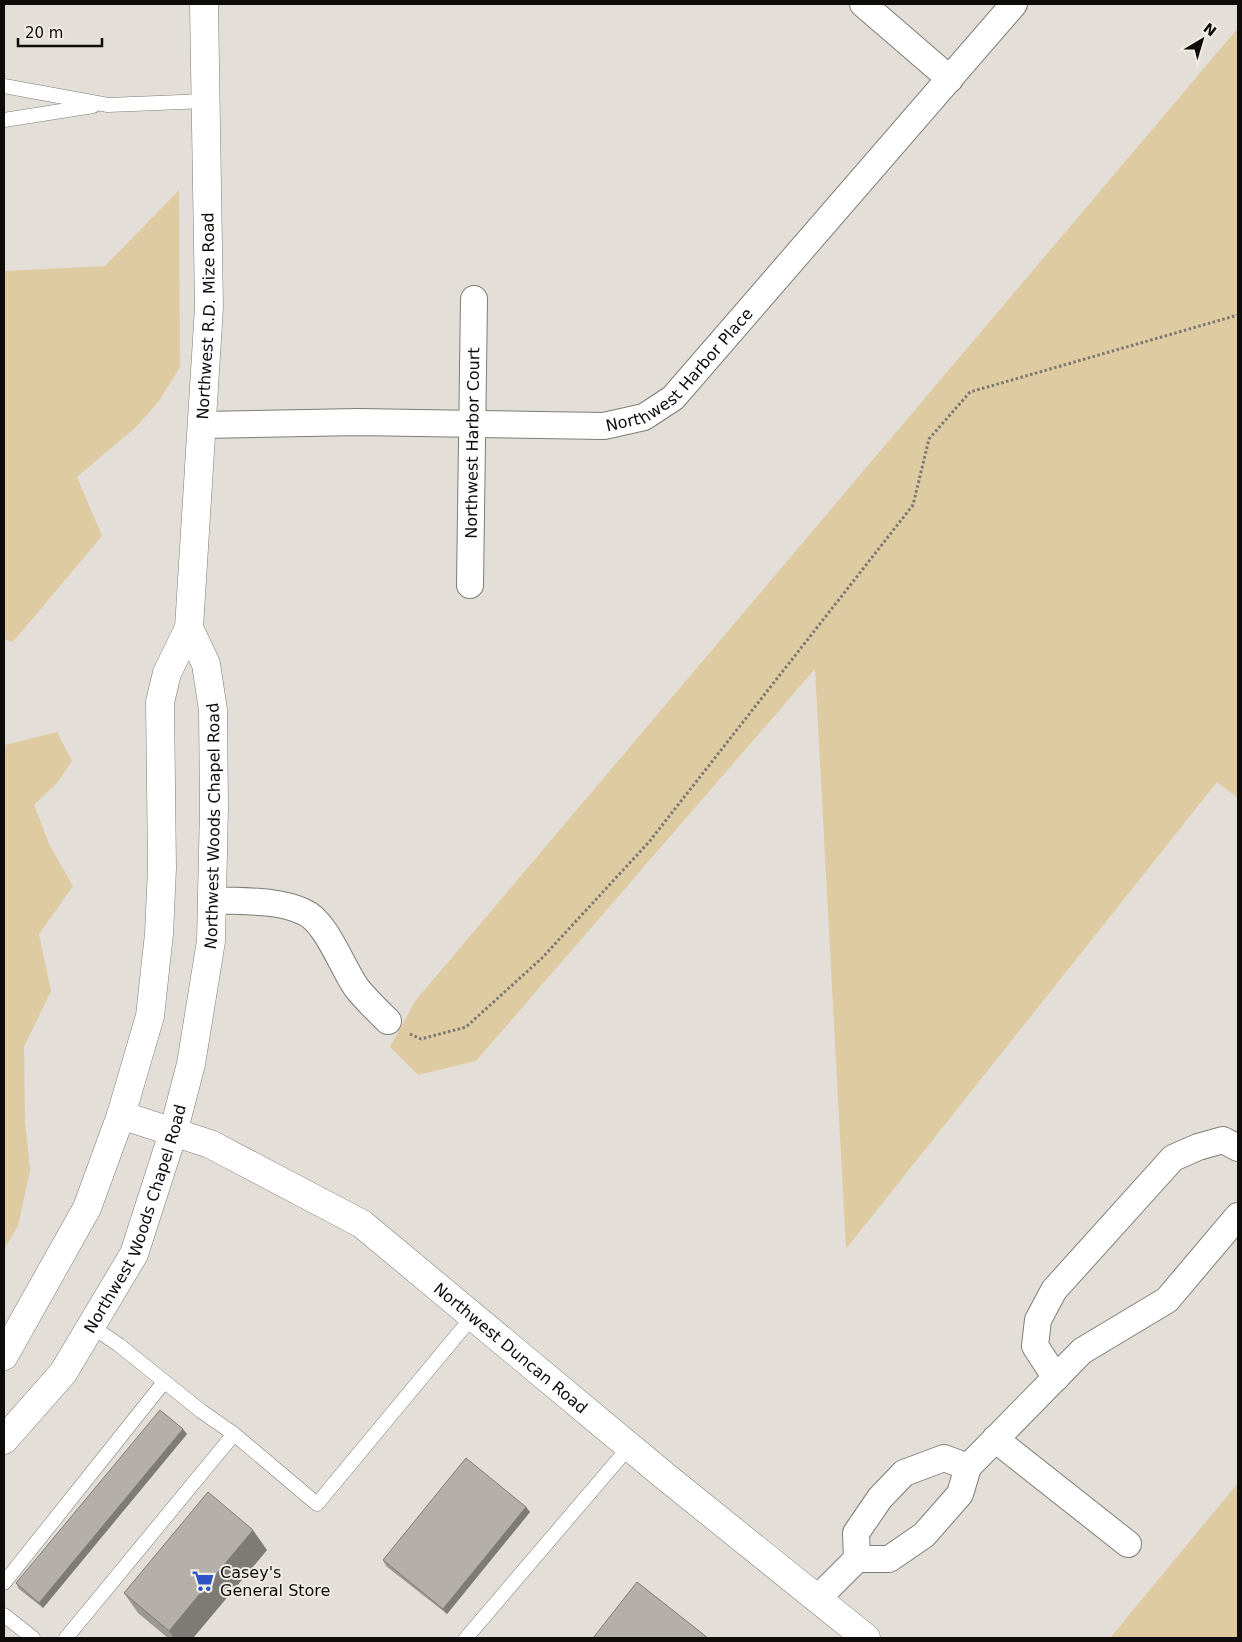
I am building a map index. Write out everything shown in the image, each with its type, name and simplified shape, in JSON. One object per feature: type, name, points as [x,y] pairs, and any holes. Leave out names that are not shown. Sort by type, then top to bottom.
[{"type":"main road","name":"Northwest R.D. Mize Road","points":[[189,628],[209,307],[204,4]]},
{"type":"main road","name":"Northwest Woods Chapel Road","points":[[4,1440],[63,1374],[134,1254],[173,1133],[192,1064],[211,941],[213,710],[206,664],[189,628]]},
{"type":"main road","points":[[4,1356],[87,1208],[120,1115],[150,1016],[159,934],[162,868],[160,702],[167,673],[189,628]]},
{"type":"main road","name":"Northwest Duncan Road","points":[[120,1115],[210,1144],[362,1224],[629,1447],[866,1638]]},
{"type":"street","points":[[864,4],[950,79]]},
{"type":"street","name":"Northwest Harbor Place","points":[[202,425],[473,422],[604,426],[644,416],[673,398],[1014,4]]},
{"type":"street","name":"Northwest Harbor Court","points":[[470,585],[474,299]]},
{"type":"street","points":[[212,900],[278,904],[306,912],[332,940],[343,966],[357,988],[388,1021]]},
{"type":"street","points":[[1056,1378],[1035,1346],[1038,1320],[1054,1290],[1173,1158],[1198,1147],[1223,1140],[1238,1148]]},
{"type":"street","points":[[817,1599],[857,1559],[889,1559],[924,1535],[960,1494],[968,1467],[1082,1351],[1166,1300],[1238,1216]]},
{"type":"street","points":[[996,1439],[1128,1544]]},
{"type":"street","points":[[857,1559],[856,1533],[880,1498],[904,1473],[944,1458],[968,1467]]},
{"type":"lane","points":[[4,86],[104,104]]},
{"type":"lane","points":[[4,120],[104,104],[206,100]]},
{"type":"lane","points":[[91,1326],[119,1345],[164,1382],[234,1434],[317,1504],[473,1316]]},
{"type":"lane","points":[[4,1583],[164,1382]]},
{"type":"lane","points":[[66,1638],[234,1434]]},
{"type":"lane","points":[[466,1638],[629,1447]]},
{"type":"lane","points":[[4,1615],[33,1638]]},
{"type":"path","points":[[388,1021],[421,1039],[466,1027],[542,958],[650,842],[762,695],[913,505],[929,439],[970,392],[1238,315]]},
{"type":"shaded area","points":[[1238,28],[1238,798],[1217,782],[846,1249],[815,669],[476,1061],[418,1075],[390,1047],[415,1001]]},
{"type":"shaded area","points":[[179,190],[180,367],[159,401],[136,427],[77,477],[102,536],[13,642],[4,639],[4,271],[105,266]]},
{"type":"shaded area","points":[[57,732],[72,761],[58,782],[34,805],[50,846],[73,886],[39,934],[51,991],[24,1047],[25,1119],[30,1171],[18,1226],[4,1249],[4,745]]},
{"type":"shaded area","points":[[1238,1483],[1238,1638],[1110,1638]]},
{"type":"building","points":[[160,1410],[183,1429],[39,1603],[16,1583]]},
{"type":"building","points":[[466,1458],[526,1507],[443,1609],[383,1560]]},
{"type":"building","points":[[208,1492],[253,1530],[169,1631],[124,1593]]},
{"type":"building","points":[[637,1582],[708,1638],[593,1638]]},
{"type":"place","name":"Casey's General Store","points":[[203,1581]]}]
